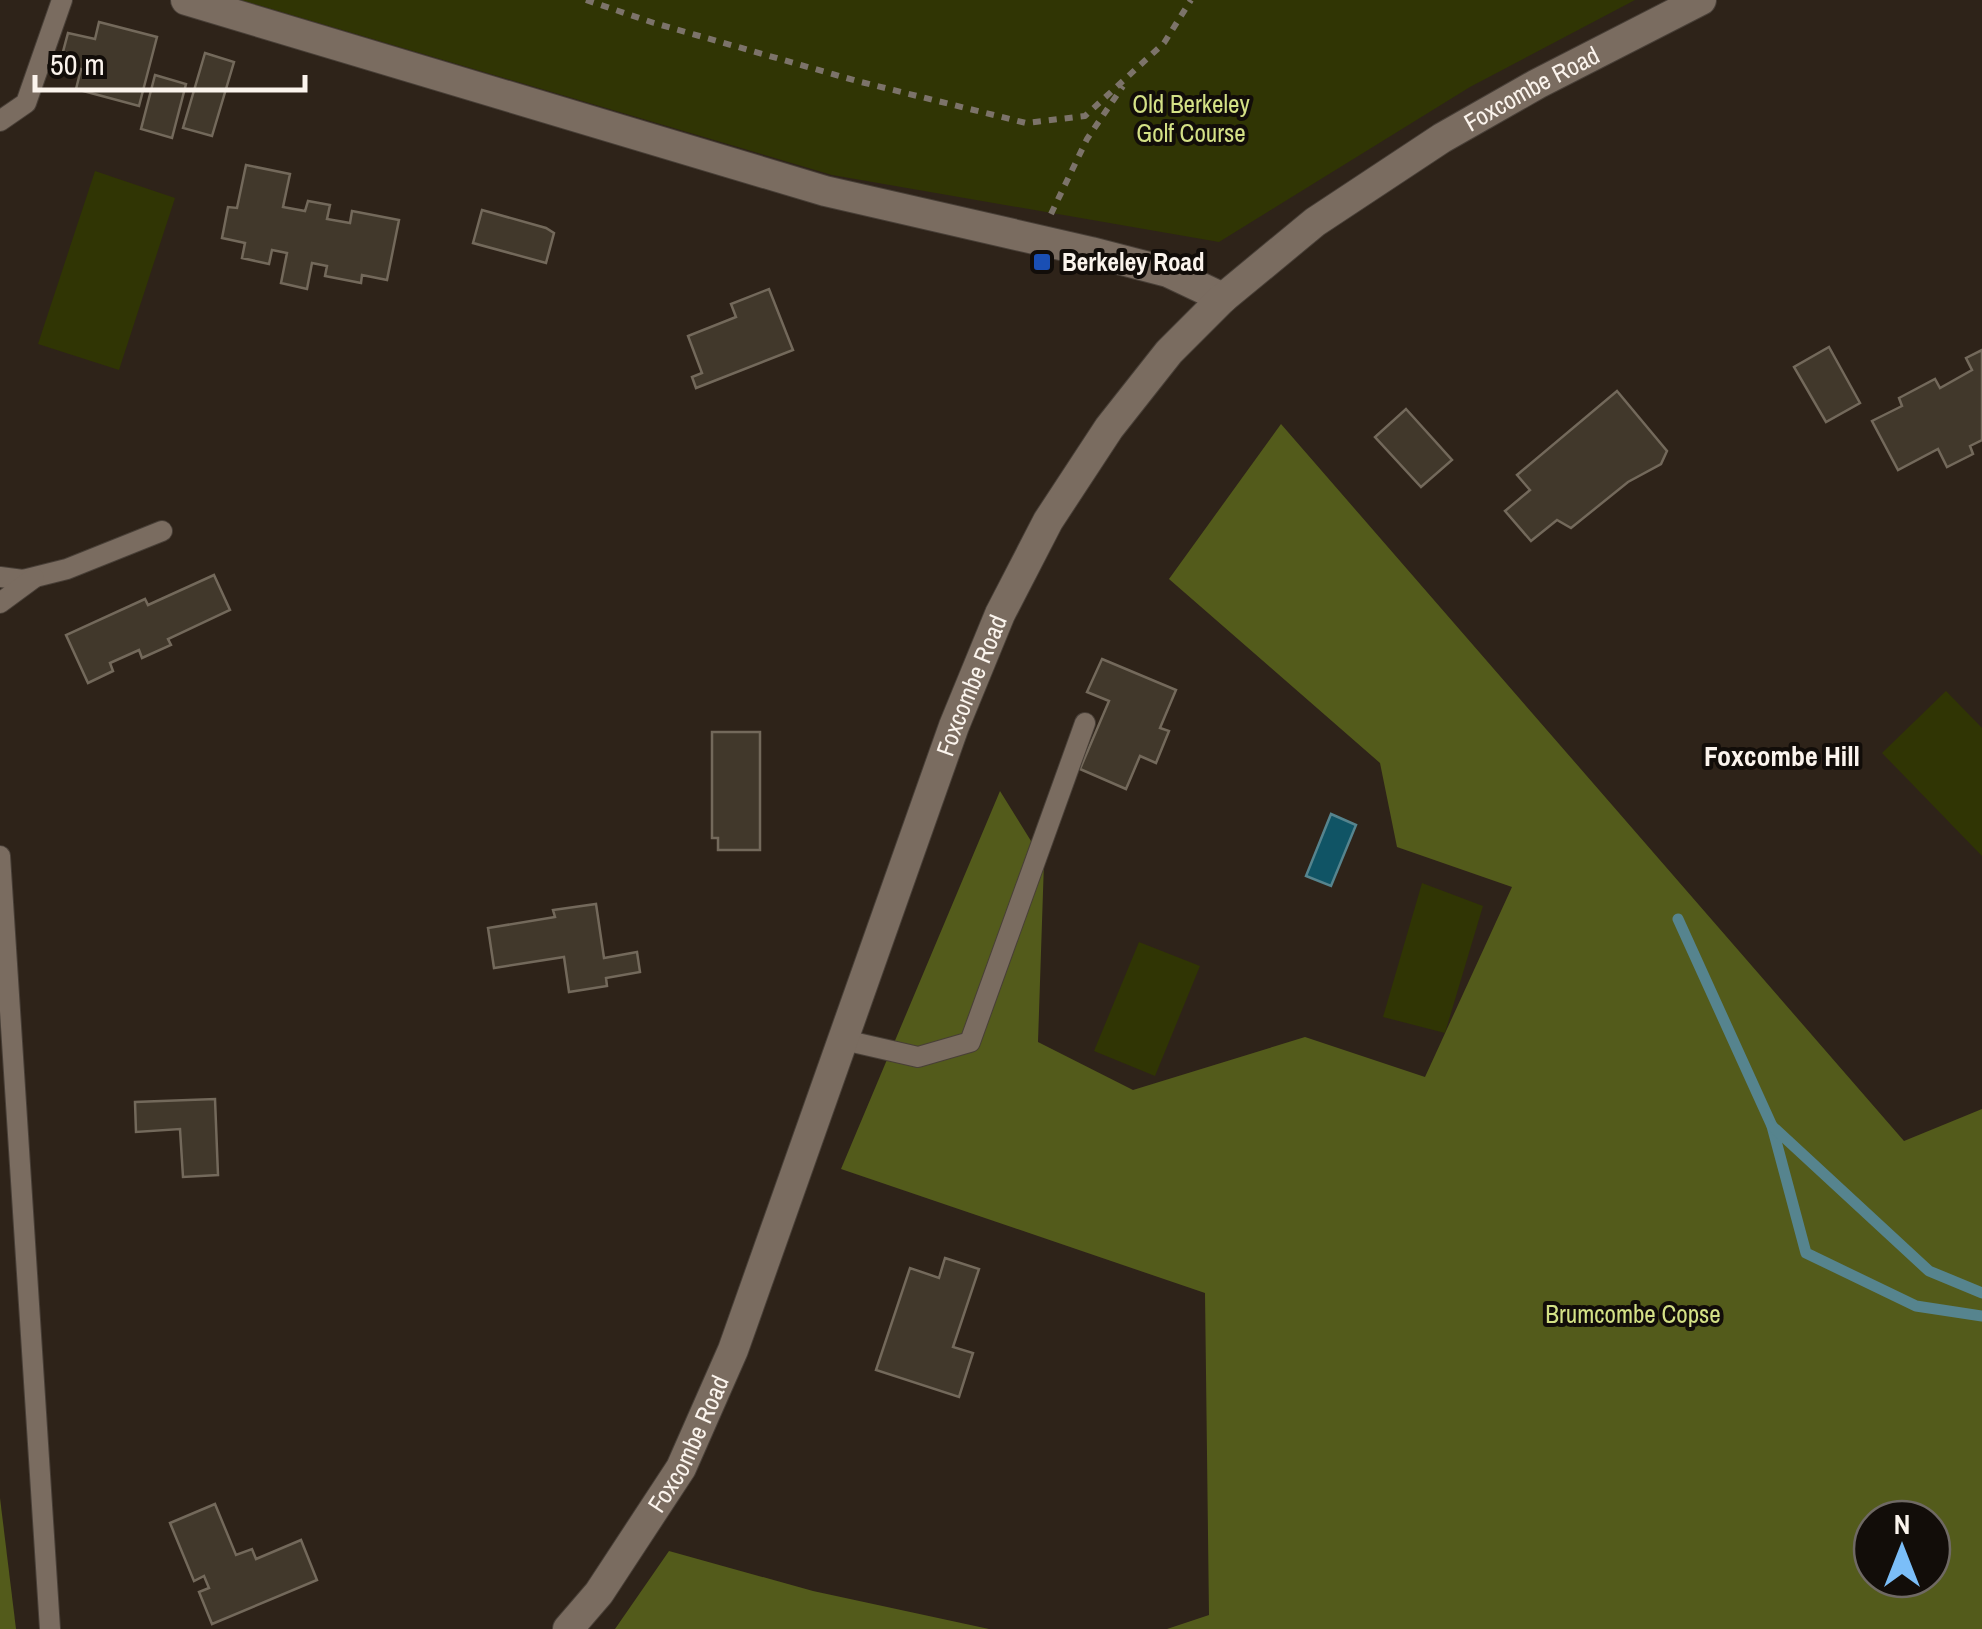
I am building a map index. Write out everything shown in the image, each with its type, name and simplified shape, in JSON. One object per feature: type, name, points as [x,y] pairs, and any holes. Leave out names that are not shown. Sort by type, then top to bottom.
[{"type":"street","points":[[186,0],[825,191],[1168,272],[1223,298]]},
{"type":"street","name":"Foxcombe Road","points":[[568,1629],[599,1593],[681,1468],[732,1350],[954,726],[1000,614],[1048,521],[1109,428],[1170,352],[1223,298],[1316,222],[1442,138],[1701,0]]},
{"type":"lane","points":[[0,121],[26,103],[62,0]]},
{"type":"lane","points":[[0,576],[23,580],[67,569],[162,532]]},
{"type":"lane","points":[[0,603],[36,576]]},
{"type":"lane","points":[[844,1040],[918,1057],[970,1042],[1084,723]]},
{"type":"lane","points":[[0,856],[50,1629]]},
{"type":"path","points":[[586,0],[857,81],[1026,122],[1085,116],[1164,44],[1191,0]]},
{"type":"path","points":[[1040,240],[1087,140],[1132,72]]},
{"type":"green space","name":"Old Berkeley Golf Course","points":[[241,0],[1635,0],[1470,87],[1219,242],[832,175]]},
{"type":"green space","points":[[95,171],[175,198],[119,370],[38,344]]},
{"type":"green space","name":"Brumcombe Copse","points":[[1281,424],[1904,1141],[1982,1109],[1982,1629],[1167,1629],[1209,1615],[1205,1293],[841,1169],[1000,791],[1044,862],[1038,1042],[1133,1090],[1305,1037],[1425,1077],[1512,887],[1397,847],[1380,763],[1169,579]]},
{"type":"green space","points":[[1946,691],[1982,728],[1982,856],[1882,753]]},
{"type":"green space","points":[[1422,883],[1483,906],[1445,1033],[1383,1017]]},
{"type":"green space","points":[[1139,942],[1200,966],[1155,1076],[1094,1051]]},
{"type":"green space","points":[[0,1498],[16,1629],[0,1629]]},
{"type":"green space","points":[[669,1551],[813,1591],[989,1629],[615,1629]]},
{"type":"water","points":[[1331,814],[1356,825],[1331,886],[1306,876]]},
{"type":"building","points":[[99,22],[157,37],[139,106],[76,89],[81,69],[60,63],[68,33],[95,39]]},
{"type":"building","points":[[205,53],[234,62],[212,136],[183,128]]},
{"type":"building","points":[[155,75],[186,84],[172,138],[141,129]]},
{"type":"building","points":[[246,165],[290,174],[283,207],[305,211],[308,201],[330,205],[327,219],[350,223],[352,211],[399,220],[387,280],[362,275],[361,283],[325,276],[327,266],[312,263],[307,289],[281,283],[287,253],[272,250],[269,264],[242,258],[245,243],[222,238],[228,207],[237,208]]},
{"type":"building","points":[[482,210],[554,233],[546,263],[473,243]]},
{"type":"building","points":[[769,289],[793,350],[696,388],[692,377],[702,373],[688,336],[736,317],[731,304]]},
{"type":"building","points":[[1829,347],[1860,403],[1826,422],[1794,367]]},
{"type":"building","points":[[1982,350],[1982,440],[1970,446],[1973,454],[1947,467],[1938,449],[1898,470],[1872,421],[1902,406],[1899,398],[1935,379],[1940,388],[1972,370],[1966,358]]},
{"type":"building","points":[[1617,391],[1667,451],[1661,464],[1628,482],[1571,528],[1557,520],[1531,541],[1505,511],[1530,490],[1517,475]]},
{"type":"building","points":[[1406,409],[1452,460],[1421,487],[1375,437]]},
{"type":"building","points":[[214,575],[230,610],[168,639],[171,645],[142,658],[139,650],[110,663],[113,671],[88,683],[66,635],[145,599],[148,605]]},
{"type":"building","points":[[1102,659],[1176,690],[1160,728],[1169,731],[1156,763],[1140,756],[1126,789],[1080,769],[1109,701],[1087,692]]},
{"type":"building","points":[[712,732],[760,732],[760,850],[718,850],[718,838],[712,838]]},
{"type":"building","points":[[596,904],[604,958],[637,952],[640,972],[606,978],[607,986],[569,992],[564,957],[494,968],[488,928],[555,917],[553,910]]},
{"type":"building","points":[[215,1099],[218,1175],[183,1177],[180,1129],[136,1132],[135,1102]]},
{"type":"building","points":[[945,1258],[979,1269],[953,1347],[973,1353],[959,1397],[876,1370],[910,1268],[939,1278]]},
{"type":"building","points":[[215,1504],[236,1555],[252,1549],[256,1559],[301,1540],[317,1580],[212,1624],[199,1592],[209,1588],[204,1576],[194,1581],[170,1523]]},
{"type":"waterway","points":[[1678,919],[1772,1126],[1806,1253],[1916,1306],[1982,1316]]},
{"type":"waterway","points":[[1772,1126],[1929,1271],[1982,1293]]},
{"type":"place","name":"Berkeley Road","points":[[1042,262]]},
{"type":"district","name":"Foxcombe Hill","points":[[1782,756]]}]
